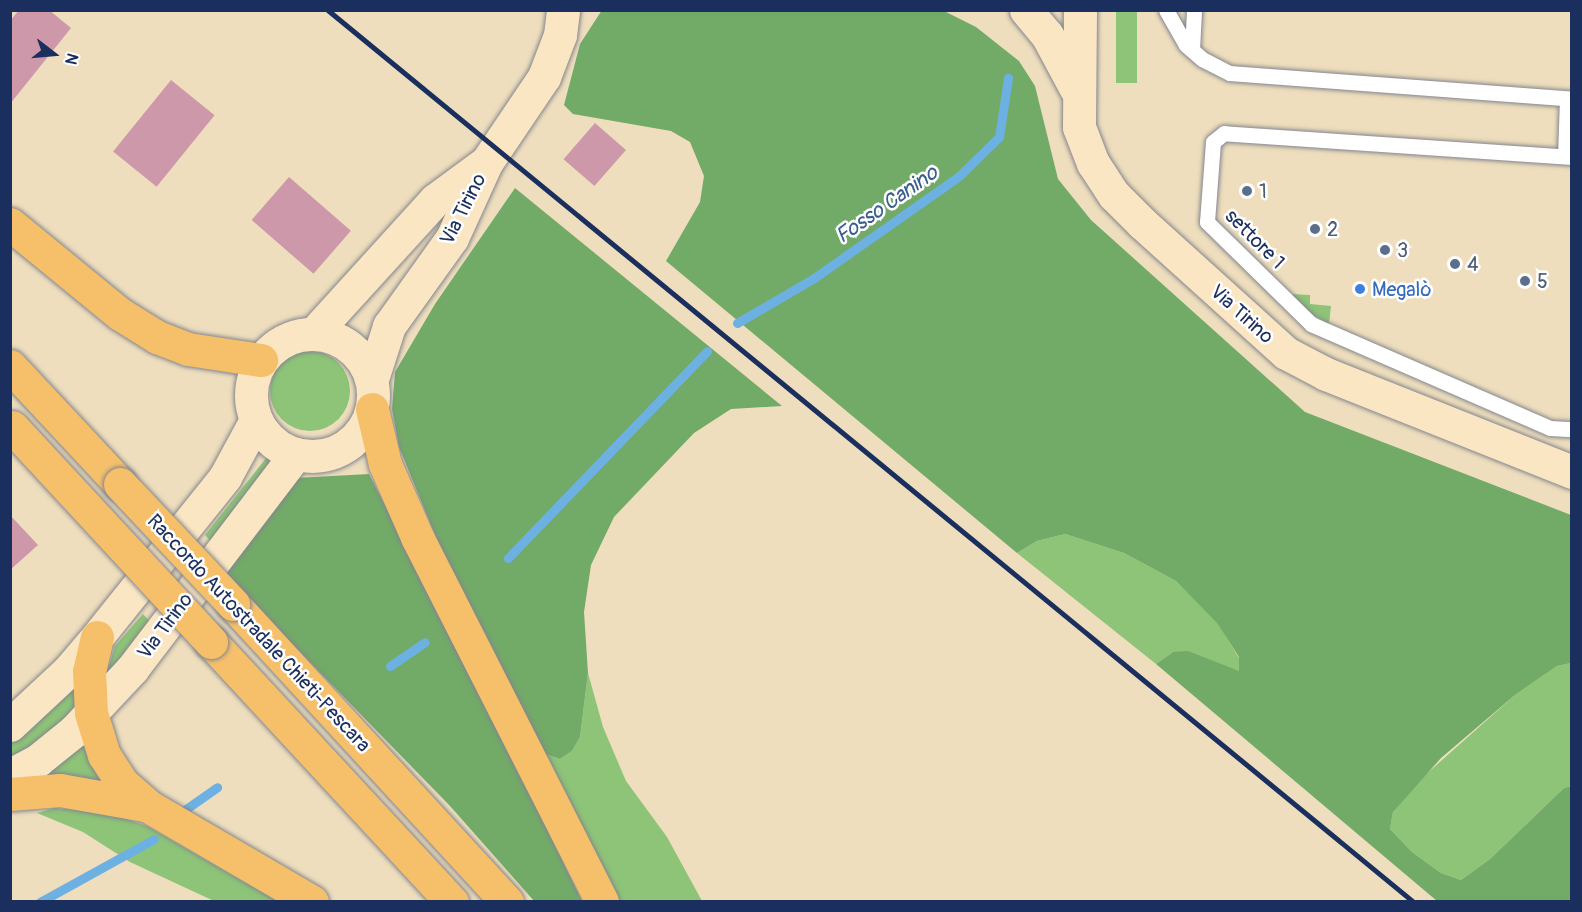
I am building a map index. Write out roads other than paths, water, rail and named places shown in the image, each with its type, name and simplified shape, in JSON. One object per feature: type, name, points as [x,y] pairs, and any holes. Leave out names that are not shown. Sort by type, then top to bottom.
[{"type":"highway","points":[[10,224],[120,314],[157,337],[198,351],[261,360]]},
{"type":"highway","name":"Raccordo Autostradale Chieti-Pescara","points":[[10,366],[507,902]]},
{"type":"highway","points":[[372,394],[386,464],[417,537],[602,902]]},
{"type":"highway","name":"Raccordo Autostradale Chieti-Pescara","points":[[11,427],[452,902]]},
{"type":"highway","points":[[97,637],[89,671],[91,713],[104,755],[122,783],[148,806],[312,902]]},
{"type":"highway","points":[[10,794],[60,790],[148,806]]},
{"type":"main road","points":[[1026,10],[1047,35],[1078,93]]},
{"type":"main road","name":"Via Tirino","points":[[1080,10],[1079,127],[1093,163],[1114,195],[1286,353],[1326,374],[1572,472]]},
{"type":"main road","name":"Via Tirino","points":[[372,394],[389,326],[452,238],[486,163],[544,77],[567,19]]},
{"type":"main road","name":"Via Tirino","points":[[314,333],[435,201],[486,163]]},
{"type":"main road","points":[[314,333],[333,336],[350,346],[363,361],[372,394],[364,427],[335,452],[296,454],[279,447],[256,420],[250,400],[252,379],[261,360],[275,345],[293,336],[314,333]]},
{"type":"main road","points":[[10,724],[69,670],[97,637],[225,477],[256,420]]},
{"type":"main road","name":"Via Tirino","points":[[10,775],[38,760],[91,713],[164,628],[296,454]]},
{"type":"lane","points":[[1166,10],[1178,35],[1192,50],[1212,65],[1251,78],[1569,99],[1568,156]]},
{"type":"lane","points":[[1192,50],[1194,10]]},
{"type":"lane","name":"settore 1","points":[[1568,156],[1224,133],[1213,142],[1207,222],[1311,324],[1550,428],[1572,429]]},
{"type":"waterway","name":"Fosso Canino","points":[[737,323],[814,278],[959,176],[999,137],[1008,78]]},
{"type":"waterway","name":"Fosso Canino","points":[[508,558],[707,351]]},
{"type":"waterway","name":"Fosso Canino","points":[[390,666],[425,642]]},
{"type":"waterway","name":"Fosso Canino","points":[[186,809],[217,787]]},
{"type":"waterway","name":"Fosso Canino","points":[[40,902],[154,839]]},
{"type":"railway","points":[[328,10],[1414,902]]},
{"type":"place","name":"1","points":[[1247,191]]},
{"type":"place","name":"2","points":[[1315,229]]},
{"type":"place","name":"3","points":[[1385,250]]},
{"type":"place","name":"4","points":[[1455,264]]},
{"type":"place","name":"5","points":[[1525,281]]},
{"type":"place","name":"Megalò","points":[[1360,289]]}]
